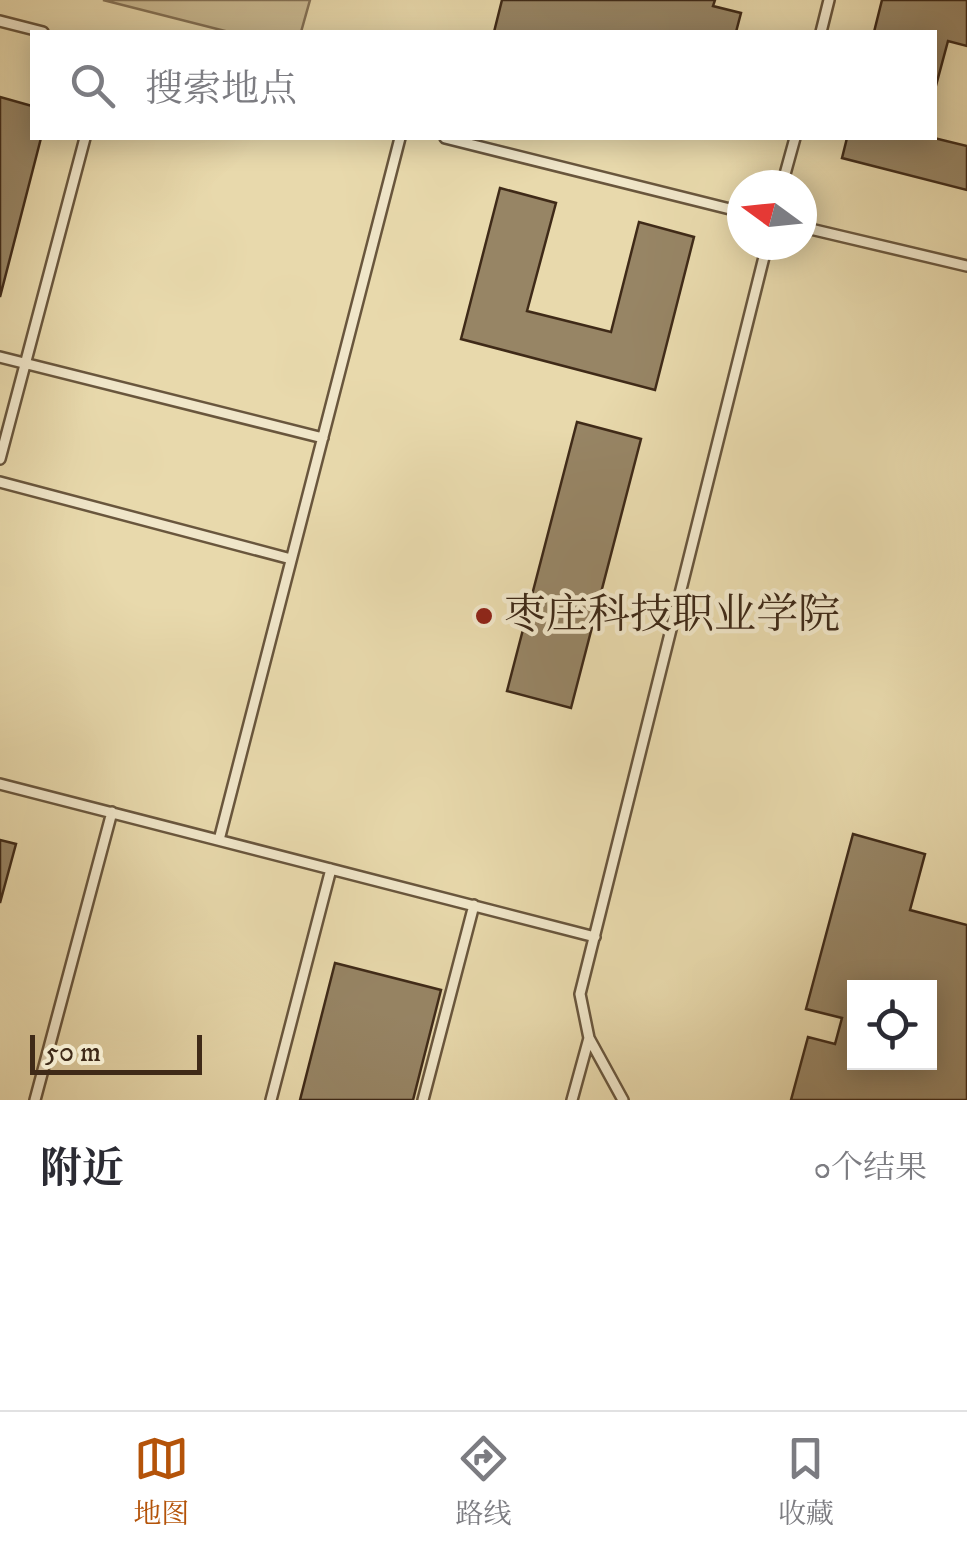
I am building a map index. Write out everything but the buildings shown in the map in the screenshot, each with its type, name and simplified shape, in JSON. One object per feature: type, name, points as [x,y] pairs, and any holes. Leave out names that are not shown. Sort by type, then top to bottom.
[{"type":"lane","points":[[822,30],[830,0]]},
{"type":"lane","points":[[0,21],[35,30]]},
{"type":"lane","points":[[0,459],[85,140]]},
{"type":"lane","points":[[219,840],[399,140]]},
{"type":"lane","points":[[454,140],[727,208]]},
{"type":"lane","points":[[786,170],[793,140]]},
{"type":"lane","points":[[817,231],[967,266]]},
{"type":"lane","points":[[623,1100],[589,1038],[580,994],[763,260]]},
{"type":"lane","points":[[0,357],[322,438]]},
{"type":"lane","points":[[0,482],[292,558]]},
{"type":"lane","points":[[0,784],[595,938]]},
{"type":"lane","points":[[35,1100],[112,812]]},
{"type":"lane","points":[[271,1100],[331,868]]},
{"type":"lane","points":[[423,1100],[474,906]]},
{"type":"lane","points":[[572,1100],[589,1038]]},
{"type":"shaded area","points":[[103,0],[310,0],[302,30],[221,30]]},
{"type":"place","name":"枣庄科技职业学院","points":[[484,616]]}]
